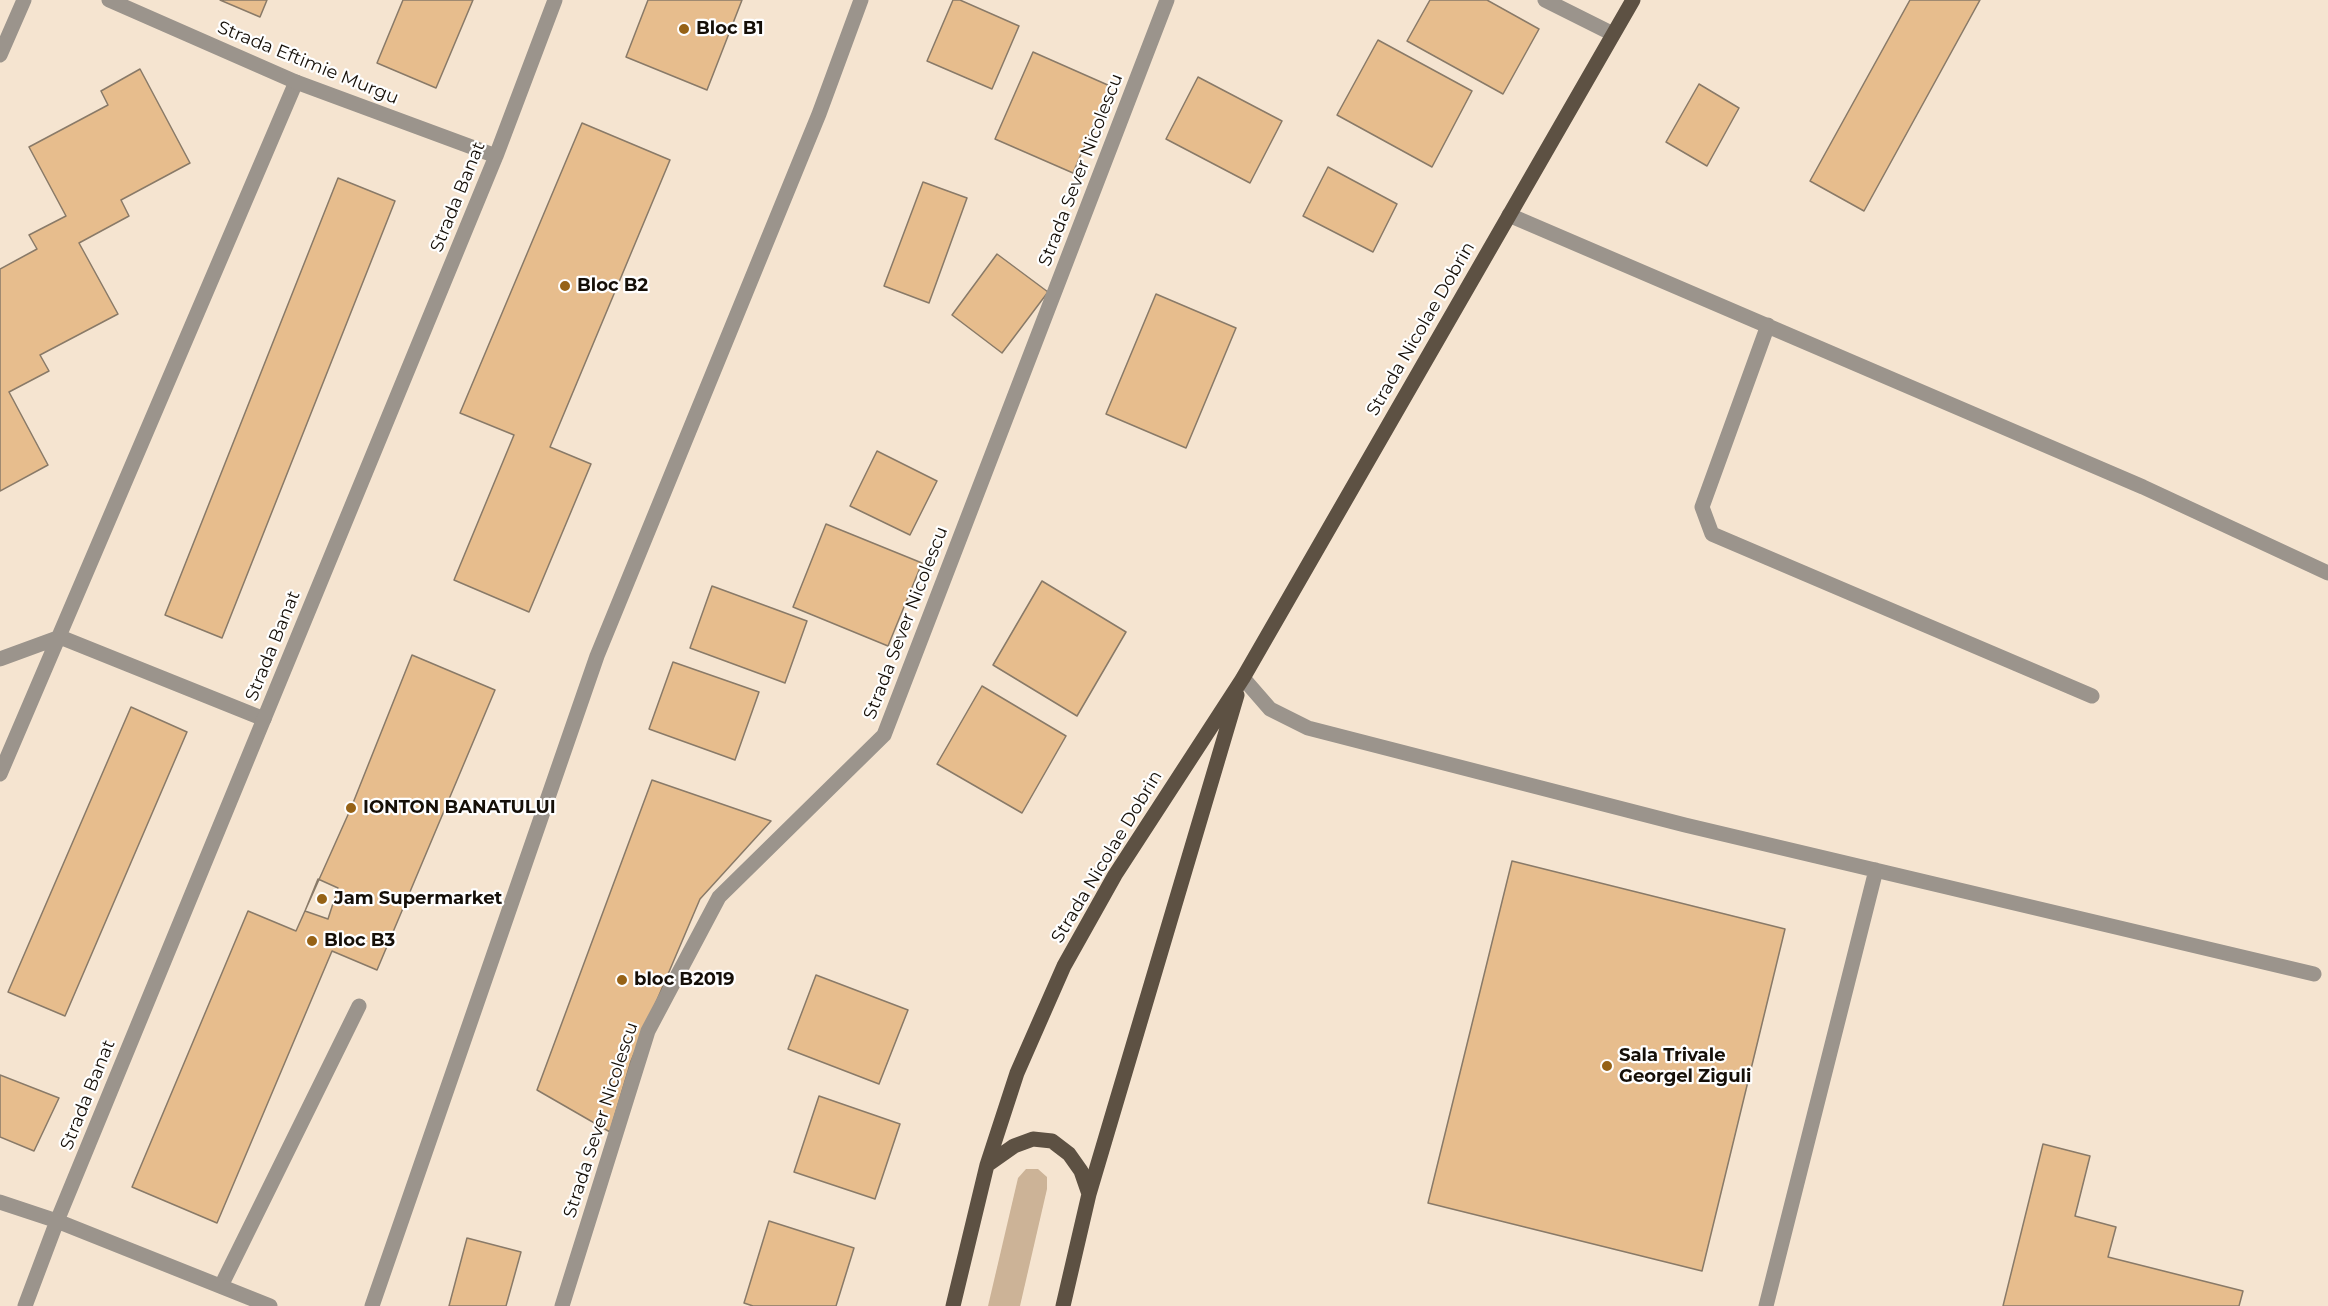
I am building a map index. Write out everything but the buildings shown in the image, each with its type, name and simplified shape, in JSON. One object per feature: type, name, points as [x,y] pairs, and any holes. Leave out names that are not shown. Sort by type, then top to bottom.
[{"type":"main road","name":"Strada Nicolae Dobrin","points":[[953,1306],[987,1165],[1017,1073],[1064,966],[1115,875],[1243,678],[1633,0]]},
{"type":"main road","name":"Strada Nicolae Dobrin","points":[[1064,1306],[1089,1194],[1243,678]]},
{"type":"main road","points":[[987,1165],[1014,1146],[1032,1139],[1052,1141],[1069,1154],[1081,1171],[1089,1194]]},
{"type":"street","points":[[0,55],[24,0]]},
{"type":"street","name":"Strada Eftimie Murgu","points":[[109,0],[296,82],[496,156]]},
{"type":"street","name":"Strada Banat","points":[[25,1306],[57,1221],[496,156],[555,0]]},
{"type":"street","points":[[372,1306],[597,656],[819,114],[861,0]]},
{"type":"street","name":"Strada Sever Nicolescu","points":[[562,1306],[648,1031],[719,897],[884,735],[1167,0]]},
{"type":"street","points":[[1545,0],[1613,34]]},
{"type":"street","points":[[0,774],[296,82]]},
{"type":"street","points":[[1509,215],[2143,487],[2328,573]]},
{"type":"street","points":[[1768,326],[1702,507],[1712,534],[2092,696]]},
{"type":"street","points":[[0,659],[60,637],[264,719]]},
{"type":"street","points":[[1243,678],[1270,710],[1308,728],[1685,825],[2314,974]]},
{"type":"street","points":[[1766,1306],[1876,870]]},
{"type":"street","points":[[221,1286],[359,1006]]},
{"type":"street","points":[[0,1202],[57,1221],[270,1306]]},
{"type":"shaded area","points":[[1026,1169],[1038,1169],[1047,1177],[1047,1189],[1020,1306],[988,1306],[1018,1178]]},
{"type":"place","name":"Bloc B1","points":[[684,29]]},
{"type":"place","name":"Bloc B2","points":[[565,286]]},
{"type":"place","name":"IONTON BANATULUI","points":[[351,808]]},
{"type":"place","name":"Jam Supermarket","points":[[322,899]]},
{"type":"place","name":"Bloc B3","points":[[312,941]]},
{"type":"place","name":"bloc B2019","points":[[622,980]]},
{"type":"place","name":"Sala Trivale Georgel Ziguli","points":[[1607,1066]]}]
